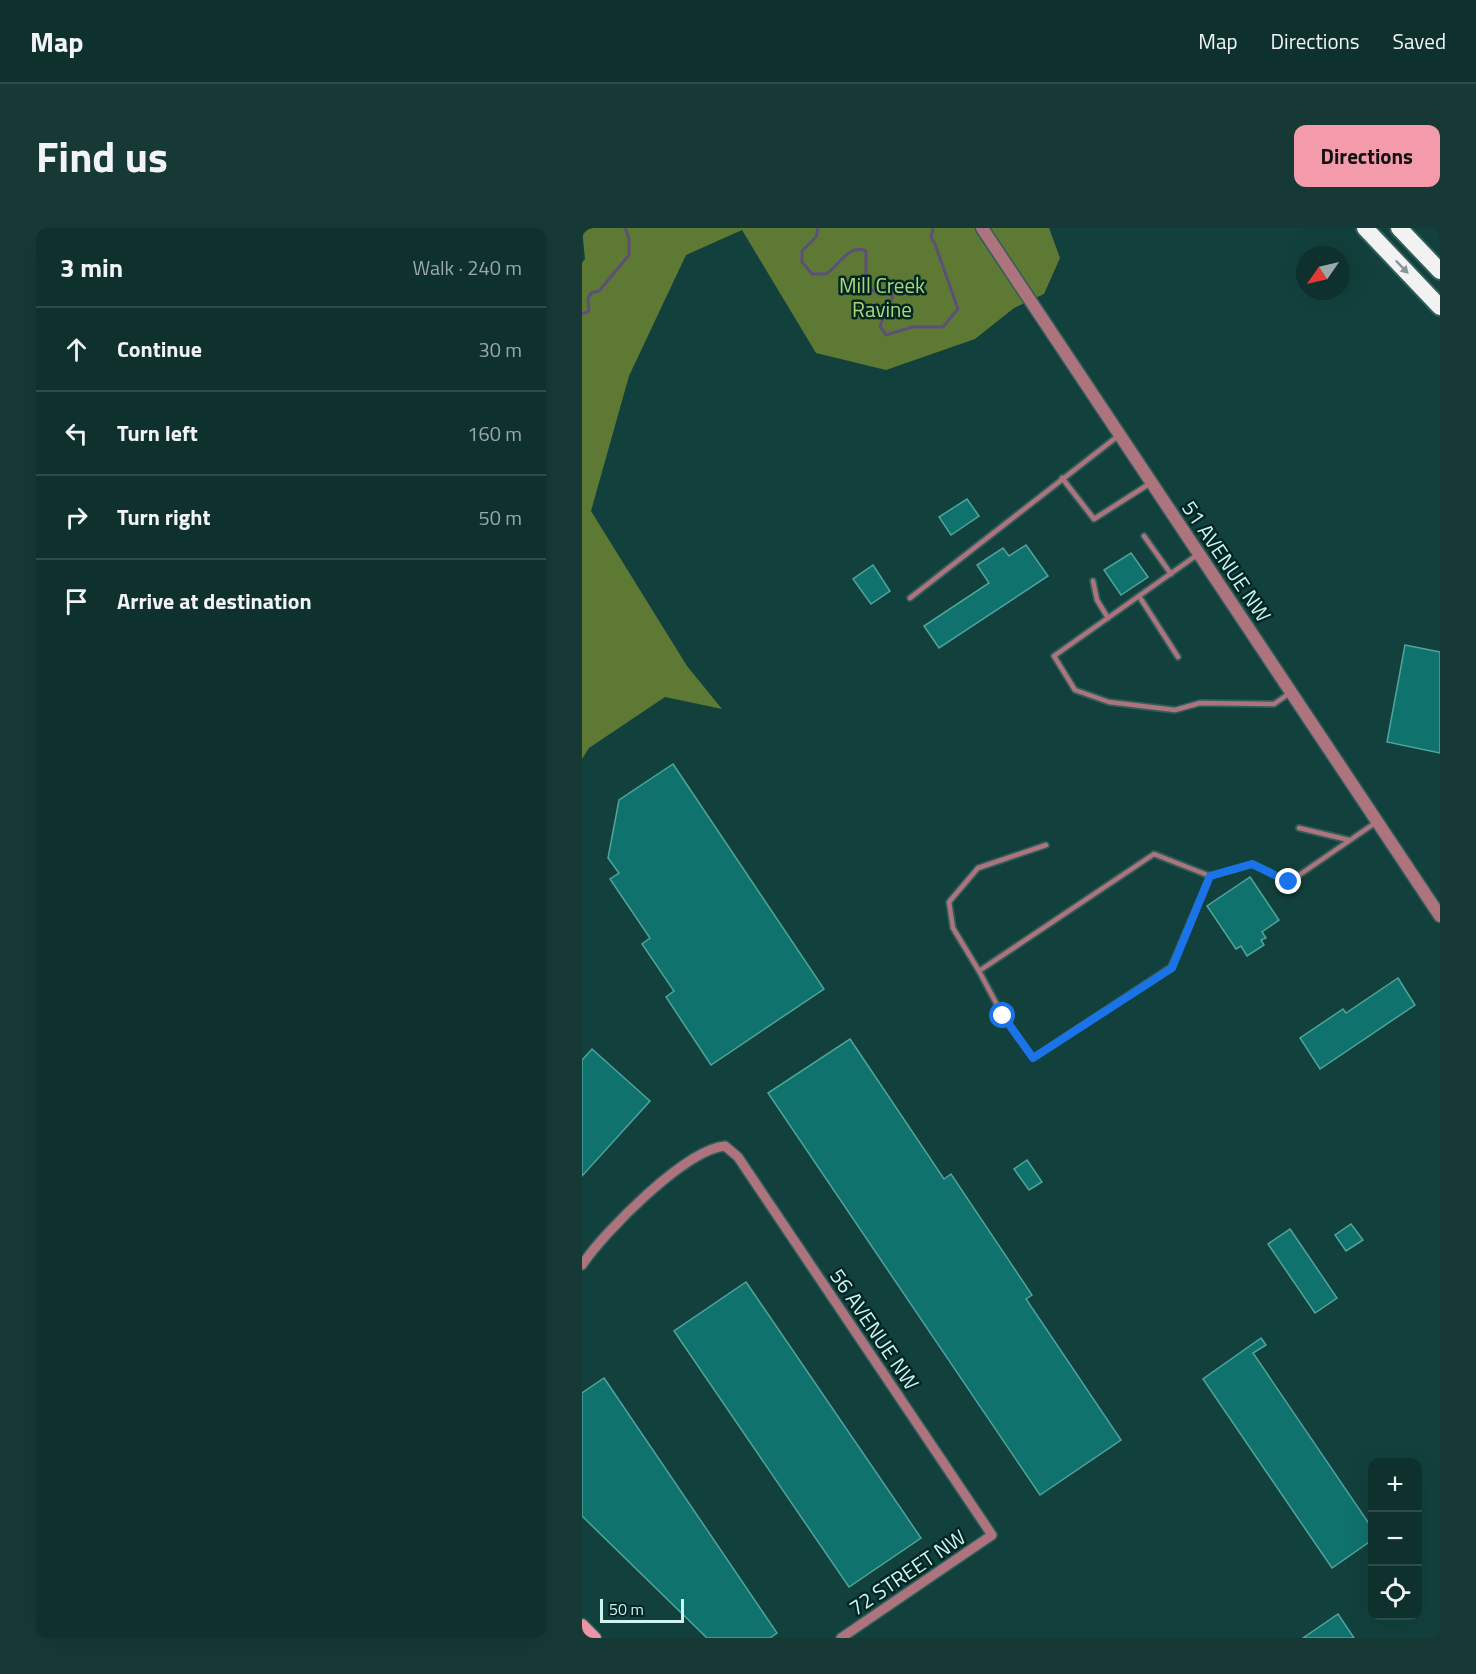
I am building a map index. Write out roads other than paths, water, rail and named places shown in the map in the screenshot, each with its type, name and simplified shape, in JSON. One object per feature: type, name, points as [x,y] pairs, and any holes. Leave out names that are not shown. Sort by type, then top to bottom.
[{"type":"highway","points":[[1365,228],[1440,307]]},
{"type":"highway","points":[[1399,228],[1440,271]]},
{"type":"main road","points":[[582,1625],[595,1638]]},
{"type":"street","name":"51 AVENUE NW","points":[[982,228],[1440,916]]},
{"type":"street","name":"56 AVENUE NW","points":[[582,1265],[629,1209],[707,1151],[725,1146],[738,1157],[992,1535]]},
{"type":"street","name":"72 STREET NW","points":[[841,1638],[992,1535]]},
{"type":"lane","points":[[910,598],[1062,477],[1120,435]]},
{"type":"lane","points":[[1062,477],[1094,519],[1152,483]]},
{"type":"lane","points":[[1144,536],[1170,573]]},
{"type":"lane","points":[[1199,554],[1054,656],[1075,690],[1109,702],[1175,710],[1200,703],[1274,705],[1291,693]]},
{"type":"lane","points":[[1093,581],[1097,600],[1108,618]]},
{"type":"lane","points":[[1139,596],[1178,657]]},
{"type":"lane","points":[[979,971],[1154,854],[1210,876],[1252,864],[1289,882],[1377,821]]},
{"type":"lane","points":[[1299,828],[1349,840]]},
{"type":"lane","points":[[1046,845],[978,868],[949,902],[953,928],[1003,1016],[1033,1058],[1172,968],[1210,876]]},
{"type":"waterway","points":[[582,314],[589,311],[588,299],[591,293],[599,291],[629,255],[629,238],[625,228]]},
{"type":"waterway","points":[[818,228],[816,237],[802,251],[802,262],[812,274],[826,274],[854,250],[866,251],[866,287],[877,292],[886,290],[893,296],[880,326],[886,335],[912,327],[943,327],[958,309],[931,238],[933,228]]},
{"type":"park label","name":"Mill Creek Ravine","points":[[882,297]]}]
